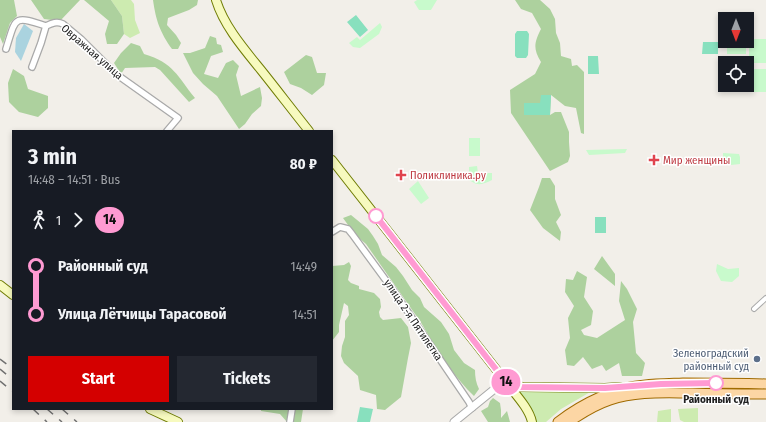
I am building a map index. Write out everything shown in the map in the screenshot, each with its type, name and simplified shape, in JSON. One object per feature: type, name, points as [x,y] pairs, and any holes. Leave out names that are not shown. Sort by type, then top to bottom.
[{"type":"main road","points":[[216,0],[228,26],[242,47],[308,130]]},
{"type":"main road","points":[[333,161],[526,408],[532,422]]},
{"type":"main road","points":[[0,285],[12,294]]},
{"type":"main road","points":[[506,382],[514,386],[524,387],[605,388],[661,384],[766,384]]},
{"type":"main road","points":[[558,422],[576,408],[589,401],[612,391],[632,386]]},
{"type":"main road","points":[[569,422],[584,412],[612,399],[646,393],[766,394]]},
{"type":"main road","points":[[152,410],[178,422]]},
{"type":"main road","points":[[579,422],[580,417],[584,412]]},
{"type":"street","points":[[6,49],[14,23],[17,21],[23,20],[46,26]]},
{"type":"street","name":"Овражная улица","points":[[32,67],[46,26],[57,22],[63,24],[81,39],[116,74],[178,118],[168,130]]},
{"type":"street","name":"улица 2-я Пятилетка","points":[[333,231],[340,227],[348,229],[352,234],[393,290],[472,408]]},
{"type":"street","points":[[754,309],[766,298]]},
{"type":"street","points":[[454,422],[506,382]]},
{"type":"street","points":[[290,422],[292,410]]},
{"type":"green space","points":[[0,0],[14,0],[17,16],[10,23],[3,44],[0,37]]},
{"type":"green space","points":[[31,0],[80,0],[60,21],[44,19]]},
{"type":"green space","points":[[84,0],[111,0],[122,16],[124,34],[117,44],[107,44],[105,34],[109,21]]},
{"type":"green space","points":[[111,0],[131,0],[134,4],[135,20],[140,33],[130,38],[124,34],[122,16]]},
{"type":"green space","points":[[153,0],[198,0],[197,5],[189,10],[168,18],[167,25],[181,43],[178,49],[172,49],[164,37],[157,20]]},
{"type":"green space","points":[[417,0],[437,0],[431,10],[419,10],[414,2]]},
{"type":"green space","points":[[515,0],[540,0],[550,9],[555,19],[556,33],[560,43],[561,56],[571,59],[572,66],[577,65],[584,72],[584,134],[581,133],[576,108],[565,106],[551,95],[550,115],[555,112],[561,112],[569,132],[570,156],[568,162],[550,171],[511,113],[510,90],[535,74],[541,62],[535,46],[541,29],[532,13],[521,9]]},
{"type":"green space","points":[[356,15],[368,30],[360,37],[347,22]]},
{"type":"green space","points":[[380,23],[382,27],[379,34],[360,48],[353,47],[349,43],[357,37],[360,40]]},
{"type":"green space","points":[[517,31],[527,31],[529,34],[528,55],[526,58],[517,58],[515,56],[515,34]]},
{"type":"green space","points":[[210,36],[216,38],[217,44],[221,45],[223,52],[211,56],[204,74],[218,78],[226,63],[233,60],[239,66],[236,75],[241,96],[260,87],[262,98],[261,106],[239,129],[217,96],[193,73],[183,53],[190,53],[205,48]]},
{"type":"green space","points":[[754,39],[766,39],[766,63],[754,63],[754,56],[749,56],[749,48],[754,48]]},
{"type":"green space","points":[[703,42],[718,42],[718,54],[702,54]]},
{"type":"green space","points":[[131,43],[140,46],[144,54],[169,66],[195,98],[189,102],[160,70],[155,67],[125,68],[121,74],[114,63]]},
{"type":"green space","points":[[727,48],[746,48],[746,54],[727,54]]},
{"type":"green space","points":[[306,55],[312,57],[317,73],[326,73],[324,85],[312,95],[301,88],[290,84],[284,72]]},
{"type":"green space","points":[[588,56],[598,56],[599,74],[588,74]]},
{"type":"green space","points":[[13,69],[24,76],[28,89],[48,96],[48,108],[38,117],[19,112],[9,102],[8,83]]},
{"type":"green space","points":[[754,69],[766,69],[766,92],[754,92]]},
{"type":"green space","points":[[541,95],[551,95],[550,115],[524,115],[524,103],[540,103]]},
{"type":"green space","points":[[469,138],[480,138],[480,156],[469,156]]},
{"type":"green space","points":[[627,149],[625,153],[589,155],[586,150]]},
{"type":"green space","points":[[723,153],[739,154],[740,164],[731,165],[727,159],[723,159]]},
{"type":"green space","points":[[477,166],[478,173],[492,173],[492,180],[480,184],[469,180],[469,167]]},
{"type":"green space","points":[[542,178],[550,178],[555,186],[555,199],[561,215],[556,222],[561,232],[560,241],[543,228],[530,210]]},
{"type":"green space","points":[[418,181],[429,198],[421,204],[409,189]]},
{"type":"green space","points":[[351,215],[368,229],[378,244],[382,255],[396,267],[412,290],[420,298],[424,307],[441,322],[449,334],[454,350],[464,363],[475,370],[479,389],[474,396],[461,383],[450,368],[419,320],[366,244],[343,218]]},
{"type":"green space","points":[[595,217],[606,217],[606,233],[595,233]]},
{"type":"green space","points":[[602,256],[615,274],[615,286],[594,269]]},
{"type":"green space","points":[[349,262],[351,266],[348,280],[351,283],[359,286],[359,289],[374,293],[380,299],[381,307],[379,312],[380,317],[383,320],[401,318],[408,327],[411,343],[401,397],[385,410],[377,409],[376,395],[360,390],[358,376],[344,363],[341,356],[345,337],[345,321],[349,315],[348,306],[344,303],[339,332],[333,340],[333,266],[344,265]]},
{"type":"green space","points":[[717,264],[728,269],[739,268],[739,276],[732,282],[721,281],[716,271]]},
{"type":"green space","points":[[577,271],[587,277],[584,297],[593,311],[591,325],[581,330],[584,335],[597,338],[625,320],[619,301],[621,281],[627,289],[637,309],[633,322],[636,353],[645,363],[642,376],[622,376],[619,363],[606,371],[602,365],[592,369],[583,357],[574,366],[567,365],[565,350],[570,338],[568,318],[574,306],[565,292],[566,279],[573,280]]},
{"type":"green space","points":[[521,391],[592,391],[561,409],[546,422],[535,422],[533,412],[519,393]]},
{"type":"green space","points":[[493,398],[500,403],[501,418],[507,411],[510,422],[488,422],[481,411],[488,407]]},
{"type":"green space","points":[[360,407],[373,409],[370,422],[357,422]]},
{"type":"green space","points":[[698,408],[698,422],[684,422],[680,420],[678,409]]},
{"type":"green space","points":[[671,409],[671,422],[657,422],[658,411]]},
{"type":"green space","points":[[303,410],[301,422],[287,422],[280,414],[261,411]]},
{"type":"water","points":[[24,24],[33,31],[21,61],[15,52],[16,38]]},
{"type":"railway","points":[[0,359],[12,368]]},
{"type":"railway","points":[[0,369],[12,379]]},
{"type":"railway","points":[[0,381],[12,391]]},
{"type":"railway","points":[[34,410],[47,422]]},
{"type":"railway","points":[[48,410],[62,422]]},
{"type":"railway","points":[[63,410],[77,422]]},
{"type":"bus line","name":"14","points":[[376,216],[506,382],[510,385],[518,387],[547,388],[605,388],[661,384],[716,383]]},
{"type":"place","name":"Мир женщины","points":[[654,160]]},
{"type":"place","name":"Поликлиника.ру","points":[[401,175]]},
{"type":"place","name":"Зеленоградский районный суд","points":[[757,359]]},
{"type":"place","name":"Районный суд","points":[[716,383]]}]
